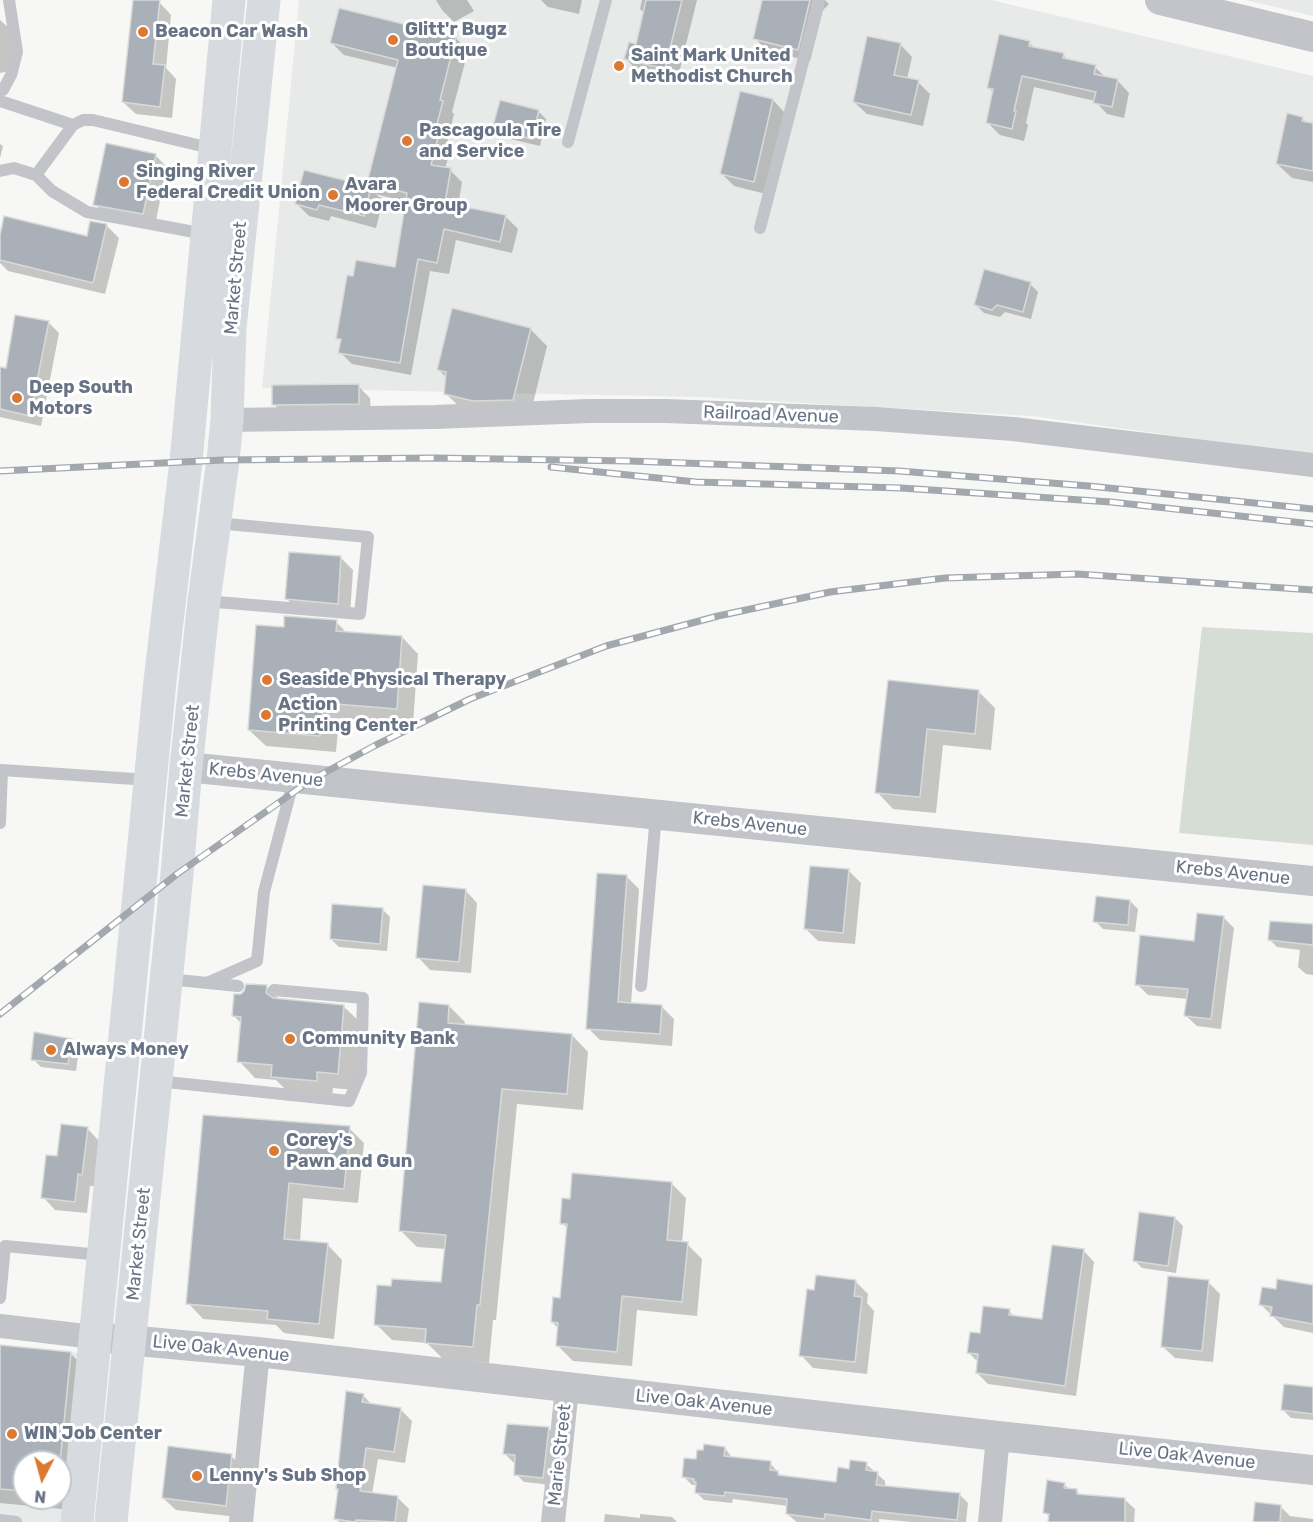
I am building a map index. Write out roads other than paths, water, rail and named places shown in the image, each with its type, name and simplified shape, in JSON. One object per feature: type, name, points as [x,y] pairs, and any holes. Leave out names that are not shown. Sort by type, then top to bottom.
[{"type":"main road","name":"Market Street","points":[[77,1522],[160,681],[186,461],[230,0]]},
{"type":"main road","name":"Market Street","points":[[111,1522],[186,767],[227,420],[230,328],[264,0]]},
{"type":"street","points":[[1160,0],[1313,37]]},
{"type":"street","name":"Railroad Avenue","points":[[227,420],[435,417],[589,411],[666,411],[876,419],[1013,429],[1313,465]]},
{"type":"street","name":"Krebs Avenue","points":[[186,767],[1313,881]]},
{"type":"street","points":[[0,1326],[94,1337]]},
{"type":"street","name":"Live Oak Avenue","points":[[94,1337],[258,1353],[1313,1470]]},
{"type":"street","points":[[241,1522],[258,1353]]},
{"type":"street","name":"Marie Street","points":[[553,1522],[567,1388]]},
{"type":"street","points":[[990,1522],[998,1436]]},
{"type":"lane","points":[[0,91],[11,75],[17,52],[9,0]]},
{"type":"lane","points":[[568,142],[606,0]]},
{"type":"lane","points":[[760,228],[819,0]]},
{"type":"lane","points":[[0,101],[73,124]]},
{"type":"lane","points":[[36,175],[73,124],[82,120],[93,120],[215,149]]},
{"type":"lane","points":[[0,171],[14,168],[36,175],[52,191],[87,212],[206,234]]},
{"type":"lane","points":[[204,601],[360,614],[368,537],[216,523]]},
{"type":"lane","points":[[0,823],[2,770],[150,780]]},
{"type":"lane","points":[[207,983],[257,961],[264,892],[294,778]]},
{"type":"lane","points":[[641,986],[656,815]]},
{"type":"lane","points":[[166,979],[238,986]]},
{"type":"lane","points":[[156,1081],[349,1101],[361,1073],[363,998],[274,990]]},
{"type":"lane","points":[[0,1298],[5,1246],[102,1255]]},
{"type":"lane","points":[[0,1520],[16,1522]]},
{"type":"railway","points":[[0,471],[223,460],[434,458],[630,461],[899,471],[1089,486],[1313,509]]},
{"type":"railway","points":[[551,467],[696,482],[901,488],[1111,502],[1313,524]]},
{"type":"railway","points":[[0,1014],[177,874],[311,780],[470,699],[606,646],[718,616],[830,592],[945,578],[1077,574],[1313,590]]},
{"type":"place","name":"Beacon Car Wash","points":[[143,32]]},
{"type":"place","name":"Glitt'r Bugz Boutique","points":[[393,40]]},
{"type":"place","name":"Saint Mark United Methodist Church","points":[[619,66]]},
{"type":"place","name":"Pascagoula Tire and Service","points":[[407,141]]},
{"type":"place","name":"Singing River Federal Credit Union","points":[[124,182]]},
{"type":"place","name":"Avara Moorer Group","points":[[333,195]]},
{"type":"place","name":"Deep South Motors","points":[[17,398]]},
{"type":"place","name":"Seaside Physical Therapy","points":[[267,680]]},
{"type":"place","name":"Action Printing Center","points":[[266,715]]},
{"type":"place","name":"Community Bank","points":[[290,1039]]},
{"type":"place","name":"Always Money","points":[[51,1050]]},
{"type":"place","name":"Corey's Pawn and Gun","points":[[274,1151]]},
{"type":"place","name":"WIN Job Center","points":[[12,1434]]},
{"type":"place","name":"Lenny's Sub Shop","points":[[197,1476]]}]
